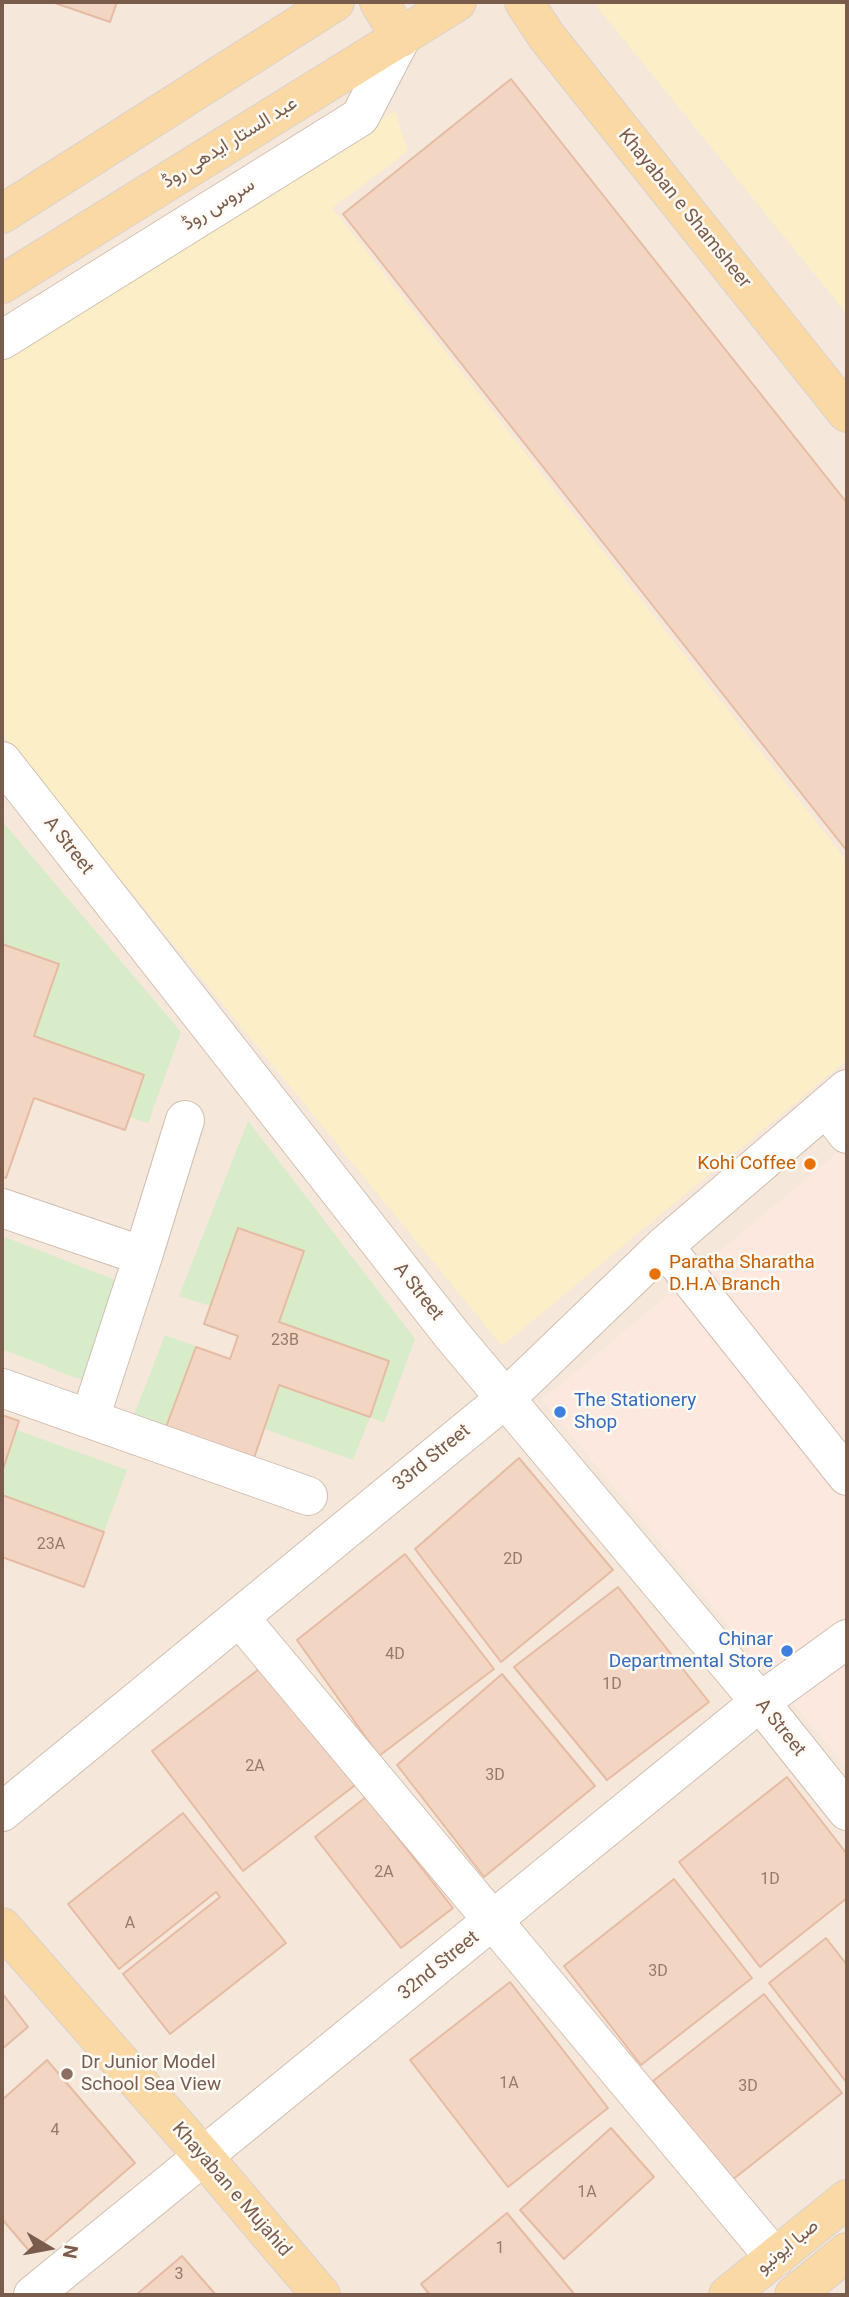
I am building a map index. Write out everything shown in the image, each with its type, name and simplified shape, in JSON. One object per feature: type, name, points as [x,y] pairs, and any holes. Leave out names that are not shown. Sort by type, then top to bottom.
[{"type":"main road","points":[[2,214],[335,2]]},
{"type":"main road","points":[[379,2],[401,38]]},
{"type":"main road","name":"عبد الستار ایدھی روڈ","points":[[2,284],[457,2]]},
{"type":"main road","name":"Khayaban e Shamsheer","points":[[524,2],[547,37],[847,414]]},
{"type":"main road","name":"Khayaban e Mujahid","points":[[2,1927],[321,2295]]},
{"type":"main road","name":"صبا ایونیو","points":[[728,2295],[847,2199]]},
{"type":"main road","points":[[794,2295],[847,2252]]},
{"type":"street","name":"سروس روڈ","points":[[2,340],[360,117],[401,38]]},
{"type":"street","name":"A Street","points":[[2,761],[452,1335],[760,1702],[847,1811]]},
{"type":"street","name":"33rd Street","points":[[2,1812],[506,1398],[664,1246],[840,1110]]},
{"type":"street","points":[[90,1418],[185,1120]]},
{"type":"street","points":[[2,1208],[143,1256]]},
{"type":"street","points":[[664,1246],[847,1476]]},
{"type":"street","points":[[2,1388],[308,1496]]},
{"type":"street","points":[[239,1616],[775,2258]]},
{"type":"street","name":"32nd Street","points":[[33,2295],[760,1702],[847,1639]]},
{"type":"shaded area","points":[[2,2],[847,2],[847,2295],[2,2295]]},
{"type":"shaded area","points":[[847,1145],[847,1768],[542,1400]]},
{"type":"green space","points":[[2,821],[181,1032],[148,1123],[130,1117],[144,1075],[34,1036],[59,965],[2,944]]},
{"type":"green space","points":[[248,1121],[415,1339],[384,1423],[370,1417],[353,1460],[264,1429],[252,1464],[132,1420],[165,1335],[230,1359],[237,1336],[204,1324],[210,1306],[179,1296]]},
{"type":"green space","points":[[2,1236],[121,1282],[84,1381],[2,1349]]},
{"type":"green space","points":[[17,1430],[127,1470],[104,1532],[2,1495],[2,1472]]},
{"type":"sand","points":[[847,2],[847,314],[594,3]]},
{"type":"sand","points":[[395,111],[408,151],[332,208],[847,861],[847,1060],[502,1346],[2,734],[2,356]]},
{"type":"building","points":[[52,2],[117,2],[110,22]]},
{"type":"building","points":[[511,79],[847,503],[847,851],[343,214]]},
{"type":"building","points":[[2,944],[59,964],[34,1036],[144,1075],[125,1130],[34,1098],[6,1178],[2,1177]]},
{"type":"building","points":[[238,1228],[304,1251],[279,1322],[389,1361],[370,1417],[279,1385],[252,1464],[163,1435],[196,1347],[230,1359],[238,1336],[204,1324]]},
{"type":"building","points":[[2,1415],[19,1421],[2,1472]]},
{"type":"building","points":[[519,1458],[613,1570],[501,1662],[415,1549]]},
{"type":"building","points":[[2,1495],[104,1532],[84,1587],[2,1557]]},
{"type":"building","points":[[405,1554],[494,1669],[379,1756],[297,1640]]},
{"type":"building","points":[[618,1587],[709,1702],[607,1780],[514,1667]]},
{"type":"building","points":[[267,1663],[358,1783],[243,1871],[152,1751]]},
{"type":"building","points":[[502,1674],[595,1786],[484,1877],[397,1765]]},
{"type":"building","points":[[787,1777],[847,1854],[847,1898],[760,1967],[679,1862]]},
{"type":"building","points":[[366,1797],[453,1908],[401,1948],[315,1837]]},
{"type":"building","points":[[183,1813],[286,1943],[170,2034],[123,1974],[220,1897],[216,1892],[119,1969],[68,1904]]},
{"type":"building","points":[[674,1879],[752,1978],[641,2065],[564,1966]]},
{"type":"building","points":[[826,1938],[847,1965],[847,2083],[769,1983]]},
{"type":"building","points":[[510,1982],[608,2108],[508,2187],[410,2060]]},
{"type":"building","points":[[2,1993],[28,2027],[2,2049]]},
{"type":"building","points":[[764,1994],[842,2093],[731,2181],[653,2081]]},
{"type":"building","points":[[47,2060],[135,2163],[31,2253],[2,2219],[2,2100]]},
{"type":"building","points":[[611,2128],[654,2177],[564,2259],[520,2210]]},
{"type":"building","points":[[507,2213],[575,2295],[430,2295],[421,2284]]},
{"type":"building","points":[[182,2256],[216,2295],[136,2295]]},
{"type":"place","name":"Kohi Coffee","points":[[810,1164]]},
{"type":"place","name":"Paratha Sharatha D.H.A Branch","points":[[655,1274]]},
{"type":"place","name":"The Stationery Shop","points":[[560,1412]]},
{"type":"place","name":"Chinar Departmental Store","points":[[787,1651]]},
{"type":"place","name":"Dr Junior Model School Sea View","points":[[67,2074]]}]
